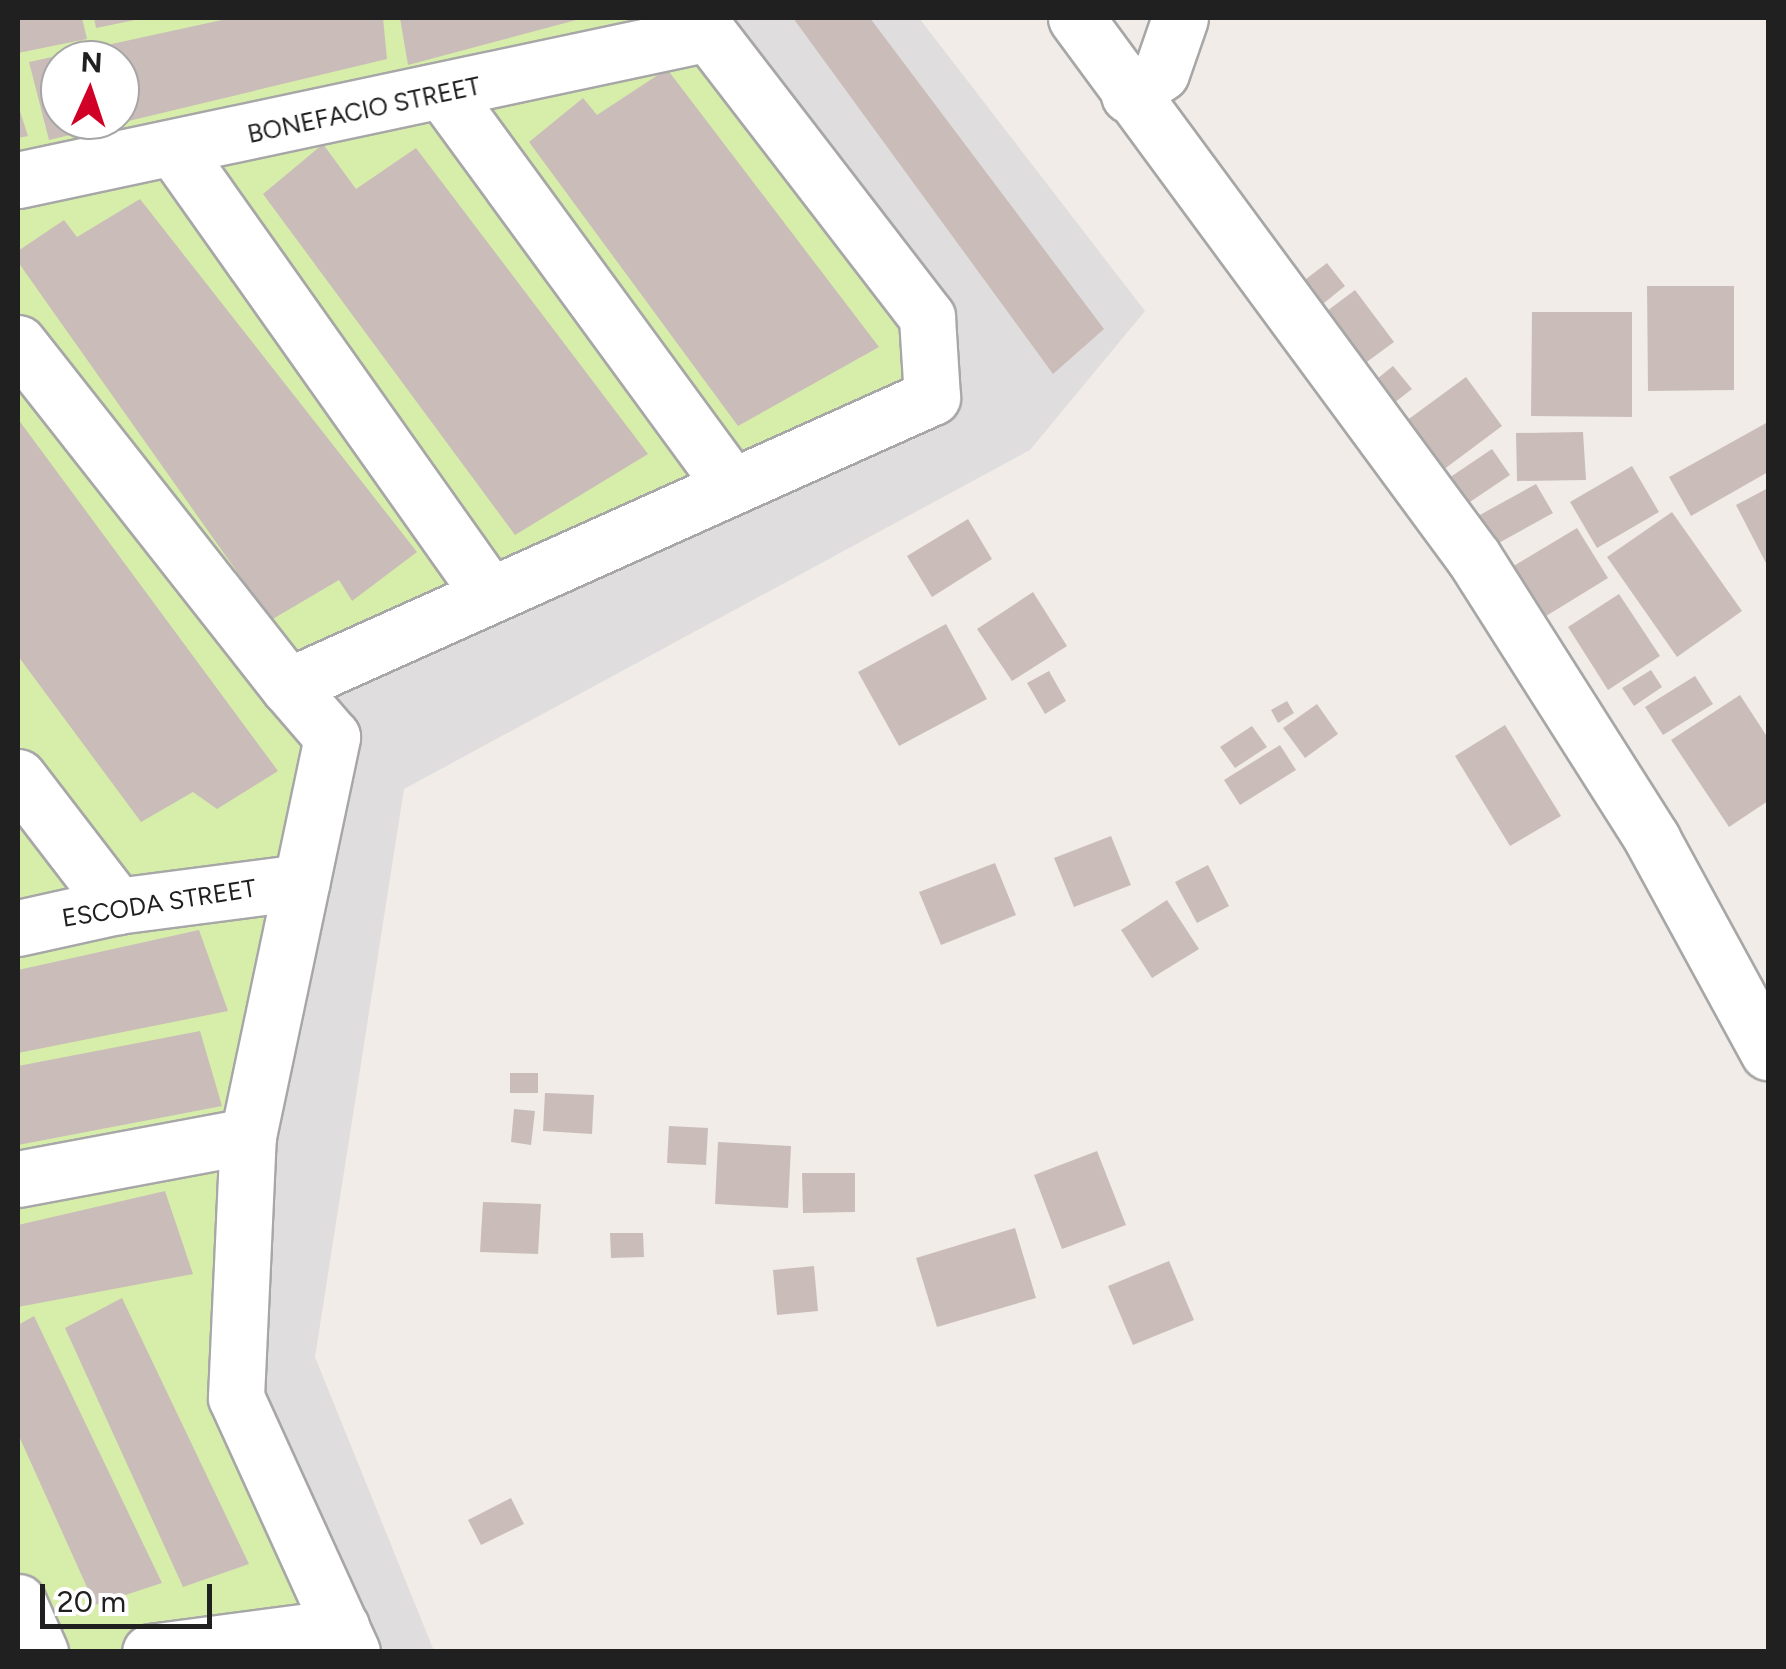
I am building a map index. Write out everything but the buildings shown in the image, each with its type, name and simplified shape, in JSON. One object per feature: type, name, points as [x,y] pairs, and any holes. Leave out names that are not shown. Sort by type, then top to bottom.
[{"type":"street","points":[[1076,18],[1129,95],[1474,558],[1652,838],[1768,1052]]},
{"type":"street","points":[[1129,95],[1161,73],[1180,18]]},
{"type":"street","points":[[288,686],[730,484],[932,398],[927,317],[703,25]]},
{"type":"street","name":"BONEFACIO STREET","points":[[18,180],[444,93],[703,25]]},
{"type":"street","points":[[444,93],[730,484]]},
{"type":"street","points":[[175,150],[490,595]]},
{"type":"street","points":[[18,343],[332,737],[248,1136],[236,1397],[346,1640],[150,1652]]},
{"type":"street","points":[[18,777],[117,906]]},
{"type":"street","name":"ESCODA STREET","points":[[18,928],[117,906],[301,882]]},
{"type":"street","points":[[18,1178],[248,1136]]},
{"type":"street","points":[[18,1602],[40,1652]]},
{"type":"shaded area","points":[[18,18],[919,18],[1145,311],[1030,450],[404,789],[315,1357],[434,1651],[18,1651]]},
{"type":"green space","points":[[18,18],[697,18],[927,317],[932,397],[288,686],[332,737],[236,1397],[341,1627],[150,1651],[18,1651]]}]
